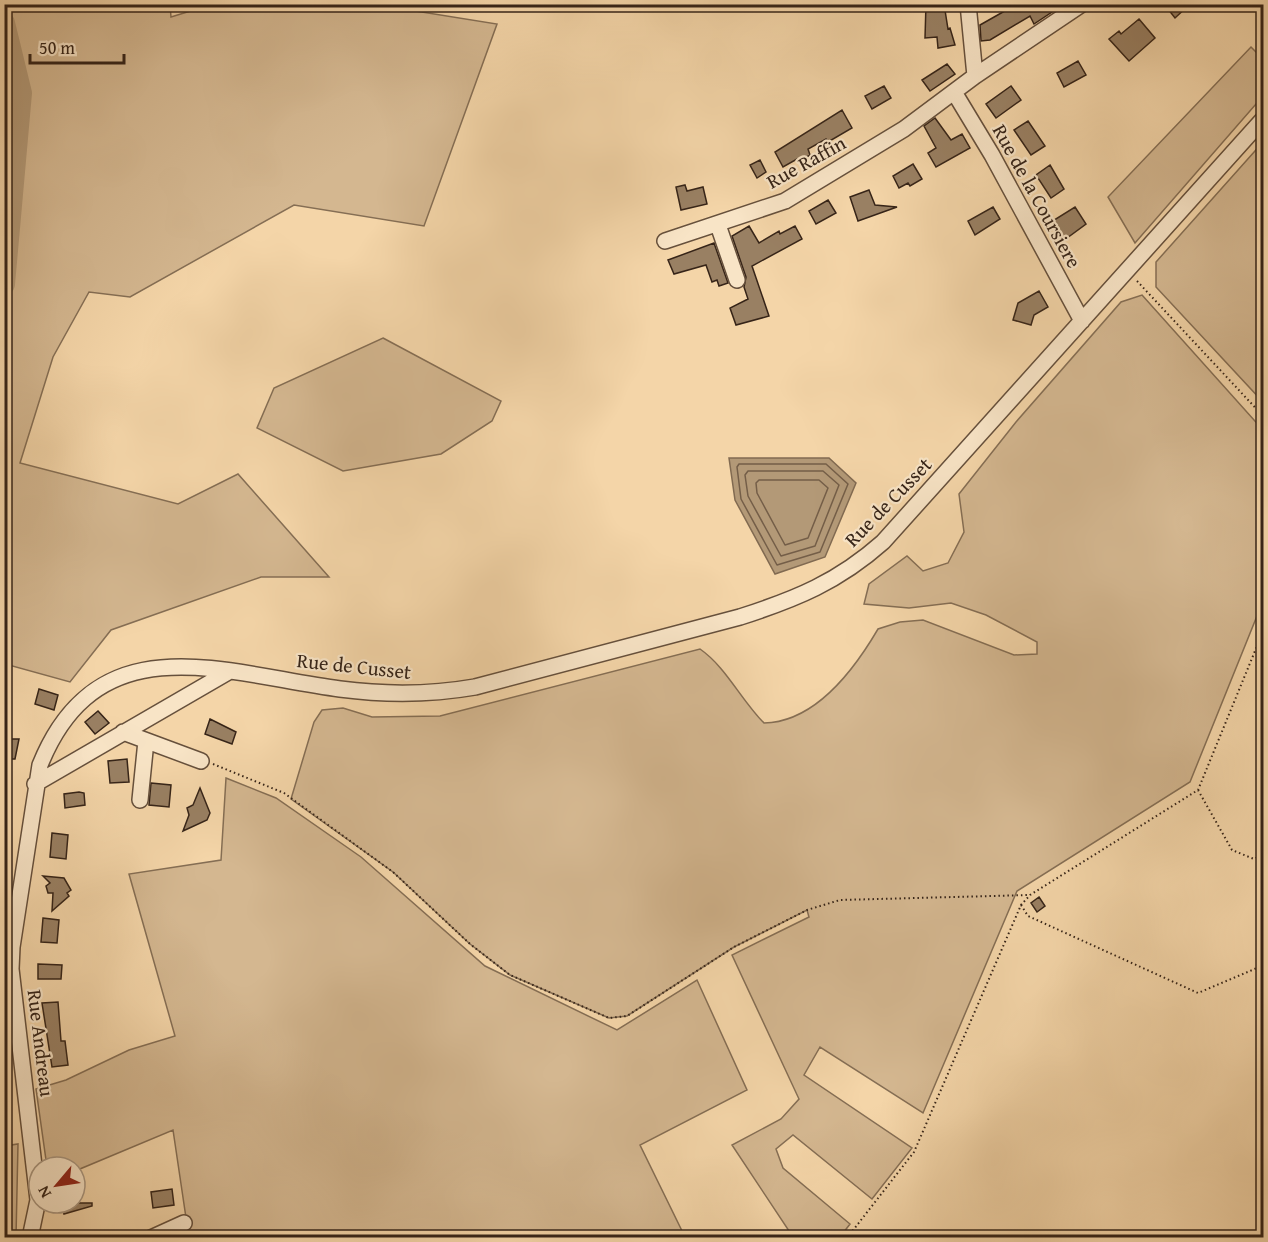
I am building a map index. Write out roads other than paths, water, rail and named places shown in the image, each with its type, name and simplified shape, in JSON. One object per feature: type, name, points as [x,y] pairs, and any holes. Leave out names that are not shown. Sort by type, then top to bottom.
[{"type":"street","points":[[968,4],[975,76]]},
{"type":"street","name":"Rue Raffin","points":[[665,241],[785,201],[904,129],[975,76],[1082,4]]},
{"type":"street","name":"Rue de la Coursiere","points":[[954,92],[992,155],[1082,321]]},
{"type":"street","name":"Rue de Cusset","points":[[230,671],[379,694],[443,692],[475,687],[740,617],[808,593],[834,580],[883,542],[1263,118]]},
{"type":"street","points":[[718,225],[737,280]]},
{"type":"street","name":"Rue Andreau","points":[[30,1238],[38,1200],[11,969],[35,784],[49,743],[65,720],[84,700],[107,684],[159,666],[193,666],[230,671]]},
{"type":"street","points":[[35,784],[230,671]]},
{"type":"street","points":[[123,732],[201,760]]},
{"type":"street","points":[[140,800],[146,741]]},
{"type":"street","points":[[151,1238],[184,1223]]},
{"type":"water","points":[[729,458],[829,458],[856,483],[825,557],[775,574],[735,500]]},
{"type":"waterway","points":[[4,23],[21,93],[4,284]]}]
